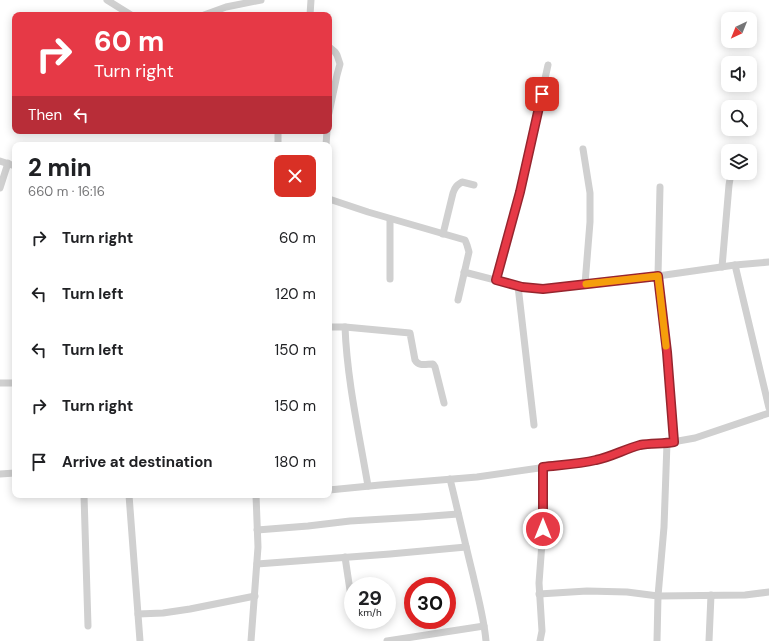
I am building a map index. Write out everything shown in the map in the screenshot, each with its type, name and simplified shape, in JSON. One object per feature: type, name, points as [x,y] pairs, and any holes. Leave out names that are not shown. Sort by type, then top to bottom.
[{"type":"street","points":[[107,0],[126,12]]},
{"type":"street","points":[[212,12],[226,7],[261,0]]},
{"type":"street","points":[[310,12],[311,0]]},
{"type":"street","points":[[332,50],[337,55],[340,64],[332,99]]},
{"type":"street","points":[[496,280],[522,184],[548,65]]},
{"type":"street","points":[[584,149],[590,192],[590,222],[585,284]]},
{"type":"street","points":[[0,161],[12,165]]},
{"type":"street","points":[[0,188],[8,163]]},
{"type":"street","points":[[722,267],[730,180]]},
{"type":"street","points":[[443,234],[455,187],[457,184],[462,182],[474,185]]},
{"type":"street","points":[[657,641],[658,596],[671,443],[667,352],[658,276],[660,187]]},
{"type":"street","points":[[332,199],[390,219],[462,239],[466,242],[469,252],[458,300]]},
{"type":"street","points":[[390,219],[390,279]]},
{"type":"street","points":[[464,272],[518,286],[543,289],[769,262]]},
{"type":"street","points":[[735,265],[769,408]]},
{"type":"street","points":[[518,286],[534,426]]},
{"type":"street","points":[[332,327],[410,333],[415,360],[417,363],[420,365],[433,364],[435,366],[444,403]]},
{"type":"street","points":[[344,327],[353,400],[368,486]]},
{"type":"street","points":[[0,383],[12,383]]},
{"type":"street","points":[[332,490],[483,476],[595,460],[642,445],[671,443],[695,438],[769,413]]},
{"type":"street","points":[[540,641],[542,630],[539,583],[543,529],[543,467]]},
{"type":"street","points":[[0,474],[12,473]]},
{"type":"street","points":[[450,479],[480,604],[486,641]]},
{"type":"street","points":[[84,498],[88,626]]},
{"type":"street","points":[[129,498],[140,641]]},
{"type":"street","points":[[250,641],[258,547],[256,498]]},
{"type":"street","points":[[258,530],[350,521],[458,514]]},
{"type":"street","points":[[257,564],[390,554],[466,546]]},
{"type":"street","points":[[346,557],[348,577]]},
{"type":"street","points":[[540,594],[587,591],[627,592],[658,596],[745,595],[769,592]]},
{"type":"street","points":[[709,641],[711,595]]},
{"type":"street","points":[[138,614],[163,613],[190,609],[255,596]]},
{"type":"street","points":[[387,641],[484,626]]},
{"type":"slow traffic","points":[[586,284],[658,276],[666,346]]},
{"type":"route","points":[[542,94],[520,192],[496,280],[522,287],[543,289],[658,276],[667,352],[674,442],[667,444],[642,445],[595,460],[543,467],[543,529]]}]
